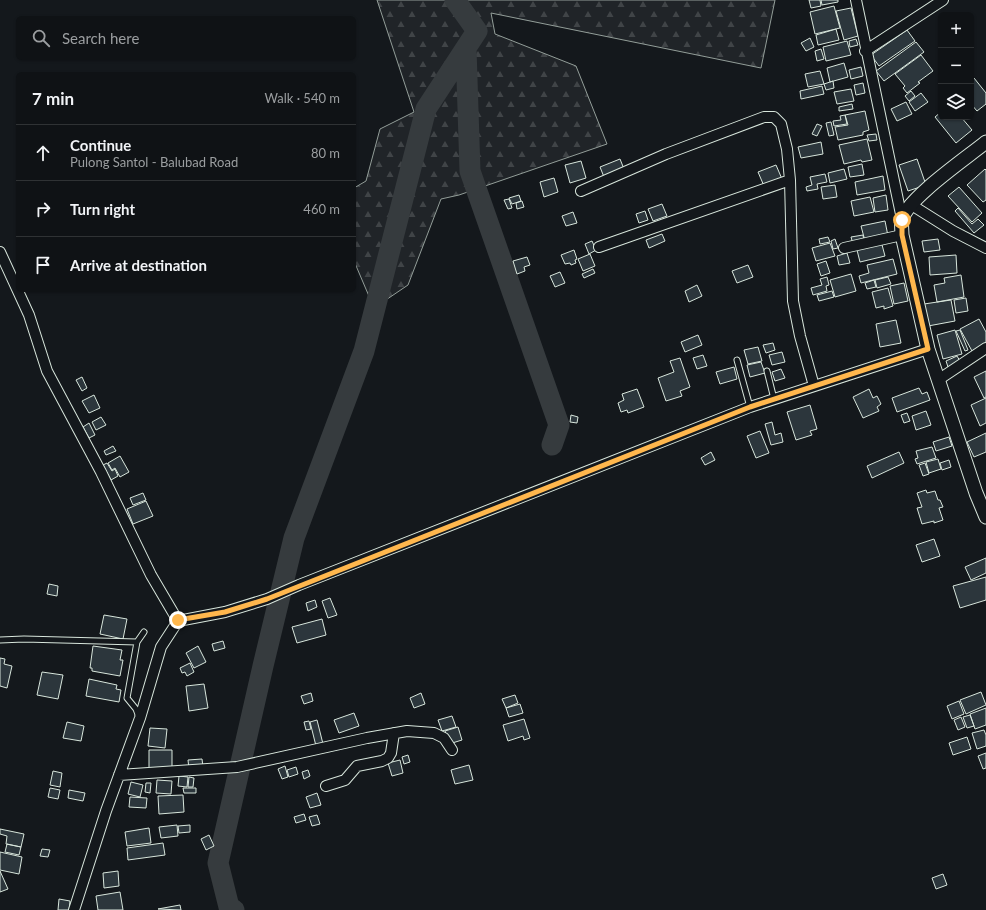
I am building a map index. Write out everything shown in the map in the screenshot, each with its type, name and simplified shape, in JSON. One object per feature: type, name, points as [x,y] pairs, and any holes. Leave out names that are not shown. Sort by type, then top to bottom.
[{"type":"street","points":[[856,0],[902,220],[902,235],[928,349],[976,493],[986,516]]},
{"type":"street","points":[[866,51],[943,0]]},
{"type":"street","points":[[581,190],[666,154],[764,117],[774,117],[781,124],[787,148],[790,180],[792,302],[814,386]]},
{"type":"street","points":[[902,220],[910,204],[986,142]]},
{"type":"street","points":[[599,247],[790,180]]},
{"type":"street","points":[[910,204],[953,231],[986,248]]},
{"type":"street","points":[[844,248],[902,235]]},
{"type":"street","points":[[0,252],[16,287]]},
{"type":"street","points":[[18,292],[29,315],[47,371],[101,472],[151,575],[178,620]]},
{"type":"street","points":[[938,380],[986,348]]},
{"type":"street","points":[[74,910],[106,811],[140,718],[161,647],[178,620],[225,612],[267,599],[750,407],[928,349]]},
{"type":"street","points":[[119,775],[240,766],[408,731],[434,732],[444,738],[452,750]]},
{"type":"street","points":[[326,786],[345,780],[357,766],[382,761],[388,758],[392,754],[394,733]]},
{"type":"lane","points":[[737,360],[750,407]]},
{"type":"lane","points":[[767,371],[774,399]]},
{"type":"lane","points":[[140,718],[136,709],[127,698],[137,642],[144,632]]},
{"type":"lane","points":[[0,640],[24,639],[137,642]]},
{"type":"green space","points":[[377,0],[775,0],[761,68],[491,13],[495,34],[576,66],[607,144],[459,195],[441,199],[408,285],[374,308],[356,266],[356,187],[366,181],[380,129],[414,112]]},
{"type":"building","points":[[809,0],[820,0],[821,6],[811,8]]},
{"type":"building","points":[[821,0],[838,0],[838,2],[822,5]]},
{"type":"building","points":[[834,6],[840,28],[815,34],[810,12]]},
{"type":"building","points":[[851,8],[858,36],[844,40],[836,11]]},
{"type":"building","points":[[836,29],[839,40],[818,45],[816,35]]},
{"type":"building","points":[[907,30],[915,41],[879,66],[871,55]]},
{"type":"building","points":[[810,38],[814,47],[806,51],[801,43]]},
{"type":"building","points":[[856,39],[858,45],[850,47],[849,41]]},
{"type":"building","points":[[847,41],[851,55],[826,61],[823,47]]},
{"type":"building","points":[[916,42],[924,52],[884,81],[876,71]]},
{"type":"building","points":[[821,49],[824,59],[817,61],[815,51]]},
{"type":"building","points":[[921,55],[933,71],[918,82],[920,83],[907,93],[903,88],[905,86],[895,74]]},
{"type":"building","points":[[844,63],[848,77],[830,82],[827,68]]},
{"type":"building","points":[[861,67],[863,76],[851,79],[849,70]]},
{"type":"building","points":[[820,71],[824,84],[808,87],[805,74]]},
{"type":"building","points":[[974,78],[986,93],[986,104],[977,111],[974,108]]},
{"type":"building","points":[[833,81],[834,88],[826,90],[824,84]]},
{"type":"building","points":[[863,83],[865,93],[856,95],[854,85]]},
{"type":"building","points":[[822,86],[824,94],[801,99],[800,91]]},
{"type":"building","points":[[851,89],[854,101],[837,104],[834,92]]},
{"type":"building","points":[[911,91],[915,96],[909,101],[905,96]]},
{"type":"building","points":[[921,93],[928,102],[915,111],[909,102]]},
{"type":"building","points":[[906,102],[912,114],[897,121],[891,109]]},
{"type":"building","points":[[852,104],[853,109],[839,111],[839,107]]},
{"type":"building","points":[[865,111],[869,130],[863,132],[863,135],[838,140],[835,127],[848,125],[845,115]]},
{"type":"building","points":[[938,114],[938,120],[964,120],[972,130],[956,143],[935,117]]},
{"type":"building","points":[[845,115],[847,124],[834,126],[833,121],[841,120],[840,116]]},
{"type":"building","points":[[831,122],[834,135],[829,136],[826,123]]},
{"type":"building","points":[[817,124],[822,126],[817,136],[812,134]]},
{"type":"building","points":[[876,134],[877,140],[869,141],[867,135]]},
{"type":"building","points":[[867,139],[872,160],[862,162],[861,160],[844,164],[839,145]]},
{"type":"building","points":[[821,142],[823,154],[801,158],[798,147]]},
{"type":"building","points":[[620,159],[624,169],[604,177],[600,167]]},
{"type":"building","points":[[917,159],[926,185],[908,191],[899,165]]},
{"type":"building","points":[[581,161],[586,178],[570,183],[565,165]]},
{"type":"building","points":[[862,164],[864,175],[850,177],[848,167]]},
{"type":"building","points":[[776,165],[782,179],[764,186],[758,172]]},
{"type":"building","points":[[844,169],[847,179],[830,183],[828,173]]},
{"type":"building","points":[[985,169],[986,200],[983,202],[967,185]]},
{"type":"building","points":[[825,174],[827,182],[817,184],[818,189],[807,191],[806,187],[812,185],[810,177]]},
{"type":"building","points":[[883,176],[885,190],[857,195],[855,182]]},
{"type":"building","points":[[554,178],[558,192],[544,197],[540,182]]},
{"type":"building","points":[[835,185],[837,197],[823,199],[821,187]]},
{"type":"building","points":[[959,187],[982,213],[972,222],[948,196]]},
{"type":"building","points":[[519,195],[521,201],[512,204],[509,198]]},
{"type":"building","points":[[886,195],[888,210],[875,212],[873,198]]},
{"type":"building","points":[[870,197],[874,212],[854,216],[851,201]]},
{"type":"building","points":[[509,199],[512,208],[508,209],[504,200]]},
{"type":"building","points":[[522,201],[524,207],[517,209],[516,203]]},
{"type":"building","points":[[662,204],[667,216],[653,221],[648,209]]},
{"type":"building","points":[[958,208],[972,224],[978,219],[984,225],[974,233],[955,211]]},
{"type":"building","points":[[645,211],[648,220],[639,223],[636,214]]},
{"type":"building","points":[[573,212],[577,223],[566,226],[562,216]]},
{"type":"building","points":[[885,221],[888,236],[865,241],[861,226]]},
{"type":"building","points":[[662,234],[665,241],[649,248],[646,240]]},
{"type":"building","points":[[863,235],[864,241],[853,244],[851,237]]},
{"type":"building","points":[[828,237],[830,242],[820,244],[819,239]]},
{"type":"building","points":[[835,239],[838,248],[833,249],[831,241]]},
{"type":"building","points":[[938,239],[940,250],[924,252],[922,241]]},
{"type":"building","points":[[592,241],[596,250],[589,254],[585,244]]},
{"type":"building","points":[[881,241],[885,256],[860,262],[856,246]]},
{"type":"building","points":[[830,243],[835,256],[816,261],[812,248]]},
{"type":"building","points":[[574,250],[577,259],[575,260],[576,263],[571,265],[570,263],[565,264],[561,255]]},
{"type":"building","points":[[847,253],[850,263],[839,265],[837,256]]},
{"type":"building","points":[[590,254],[595,266],[583,271],[578,259]]},
{"type":"building","points":[[956,255],[957,273],[930,275],[929,257]]},
{"type":"building","points":[[527,257],[530,265],[524,267],[525,271],[517,274],[513,261]]},
{"type":"building","points":[[893,259],[897,274],[861,283],[859,276],[869,273],[867,265]]},
{"type":"building","points":[[826,261],[830,273],[821,276],[817,264]]},
{"type":"building","points":[[748,265],[753,277],[737,283],[732,271]]},
{"type":"building","points":[[593,269],[595,273],[584,278],[582,274]]},
{"type":"building","points":[[560,272],[565,283],[555,287],[550,276]]},
{"type":"building","points":[[851,274],[856,291],[835,297],[830,280]]},
{"type":"building","points":[[961,275],[964,297],[937,302],[934,285],[945,283],[944,278]]},
{"type":"building","points":[[827,277],[829,285],[826,286],[827,291],[813,295],[811,288],[822,285],[820,279]]},
{"type":"building","points":[[888,277],[891,284],[877,288],[875,280]]},
{"type":"building","points":[[874,280],[876,287],[867,289],[865,283]]},
{"type":"building","points":[[904,283],[908,301],[894,304],[890,286]]},
{"type":"building","points":[[697,285],[702,296],[689,302],[685,291]]},
{"type":"building","points":[[888,288],[893,306],[884,309],[884,306],[876,308],[872,292]]},
{"type":"building","points":[[832,291],[834,297],[819,301],[817,295]]},
{"type":"building","points":[[966,298],[968,311],[956,313],[954,300]]},
{"type":"building","points":[[951,300],[955,321],[928,326],[924,304]]},
{"type":"building","points":[[979,319],[986,332],[986,343],[972,351],[960,329]]},
{"type":"building","points":[[896,320],[901,343],[880,347],[876,324]]},
{"type":"building","points":[[955,330],[962,354],[943,359],[937,335]]},
{"type":"building","points":[[960,330],[968,350],[965,351],[956,331]]},
{"type":"building","points":[[698,335],[702,345],[685,352],[681,342]]},
{"type":"building","points":[[773,343],[775,350],[766,353],[763,345]]},
{"type":"building","points":[[758,347],[762,361],[748,364],[744,350]]},
{"type":"building","points":[[782,352],[785,362],[772,365],[769,355]]},
{"type":"building","points":[[703,355],[707,366],[697,369],[693,358]]},
{"type":"building","points":[[957,356],[960,361],[948,367],[946,361]]},
{"type":"building","points":[[680,358],[690,387],[680,391],[682,396],[666,401],[658,378],[674,372],[670,361]]},
{"type":"building","points":[[761,362],[765,373],[750,377],[747,365]]},
{"type":"building","points":[[734,367],[737,379],[720,384],[716,372]]},
{"type":"building","points":[[781,369],[785,378],[775,381],[772,372]]},
{"type":"building","points":[[986,371],[986,397],[984,398],[974,377]]},
{"type":"building","points":[[82,377],[87,388],[82,391],[76,380]]},
{"type":"building","points":[[919,388],[922,394],[927,392],[930,400],[897,412],[892,398]]},
{"type":"building","points":[[637,389],[644,407],[628,413],[627,410],[621,412],[618,403],[624,400],[622,394]]},
{"type":"building","points":[[869,389],[873,398],[877,396],[881,404],[877,407],[879,411],[863,418],[853,397]]},
{"type":"building","points":[[94,395],[100,408],[89,413],[82,401]]},
{"type":"building","points":[[986,398],[986,423],[980,426],[971,405]]},
{"type":"building","points":[[810,405],[817,429],[810,431],[812,435],[796,440],[787,412]]},
{"type":"building","points":[[926,411],[931,425],[916,430],[912,416]]},
{"type":"building","points":[[907,413],[910,421],[904,423],[901,415]]},
{"type":"building","points":[[571,415],[578,417],[577,423],[570,422]]},
{"type":"building","points":[[101,417],[106,425],[96,430],[92,422]]},
{"type":"building","points":[[772,422],[775,435],[781,433],[783,442],[771,445],[765,424]]},
{"type":"building","points":[[89,423],[95,435],[89,438],[83,427]]},
{"type":"building","points":[[760,431],[769,453],[756,458],[747,436]]},
{"type":"building","points":[[986,433],[986,452],[974,457],[967,442]]},
{"type":"building","points":[[949,437],[952,446],[936,451],[933,442]]},
{"type":"building","points":[[113,446],[116,451],[106,455],[104,451]]},
{"type":"building","points":[[932,447],[936,458],[917,464],[915,459],[918,458],[916,451]]},
{"type":"building","points":[[711,452],[715,460],[705,465],[701,458]]},
{"type":"building","points":[[899,452],[904,463],[872,478],[867,466]]},
{"type":"building","points":[[120,456],[129,472],[120,477],[115,468],[112,470],[108,463]]},
{"type":"building","points":[[938,459],[941,469],[929,473],[926,462]]},
{"type":"building","points":[[949,460],[951,467],[942,470],[940,463]]},
{"type":"building","points":[[107,463],[112,471],[115,469],[118,476],[111,480],[103,465]]},
{"type":"building","points":[[925,463],[929,474],[923,476],[919,465]]},
{"type":"building","points":[[926,490],[927,493],[935,491],[938,500],[940,500],[943,507],[939,508],[943,520],[934,523],[934,521],[922,524],[917,508],[922,507],[917,493]]},
{"type":"building","points":[[143,493],[146,500],[133,505],[130,498]]},
{"type":"building","points":[[146,501],[153,516],[133,524],[127,509]]},
{"type":"building","points":[[934,539],[940,556],[922,562],[916,545]]},
{"type":"building","points":[[986,558],[986,573],[971,580],[965,567]]},
{"type":"building","points":[[986,577],[986,600],[960,608],[953,586]]},
{"type":"building","points":[[49,584],[58,586],[57,596],[47,594]]},
{"type":"building","points":[[330,598],[337,615],[328,618],[322,601]]},
{"type":"building","points":[[315,600],[317,607],[308,611],[306,603]]},
{"type":"building","points":[[104,615],[127,619],[123,639],[100,634]]},
{"type":"building","points":[[322,619],[326,635],[297,643],[292,627]]},
{"type":"building","points":[[223,641],[225,648],[214,651],[212,644]]},
{"type":"building","points":[[93,646],[122,650],[120,660],[123,660],[120,676],[92,671],[92,668],[90,668]]},
{"type":"building","points":[[198,646],[206,662],[194,668],[186,653]]},
{"type":"building","points":[[0,658],[5,659],[4,664],[12,666],[7,688],[0,686]]},
{"type":"building","points":[[190,663],[194,672],[187,676],[185,672],[182,673],[180,668]]},
{"type":"building","points":[[42,672],[63,675],[58,699],[37,695]]},
{"type":"building","points":[[89,679],[117,685],[116,689],[121,690],[119,702],[86,696]]},
{"type":"building","points":[[204,684],[208,708],[189,711],[186,686]]},
{"type":"building","points":[[981,692],[986,705],[966,714],[960,700]]},
{"type":"building","points":[[311,693],[313,701],[304,704],[301,696]]},
{"type":"building","points":[[421,693],[425,704],[414,708],[410,698]]},
{"type":"building","points":[[515,695],[518,703],[506,708],[502,699]]},
{"type":"building","points":[[959,701],[964,714],[952,719],[947,706]]},
{"type":"building","points":[[520,704],[523,713],[509,717],[506,708]]},
{"type":"building","points":[[986,708],[986,725],[975,729],[970,714]]},
{"type":"building","points":[[354,713],[359,726],[339,733],[334,720]]},
{"type":"building","points":[[970,715],[974,726],[967,728],[963,717]]},
{"type":"building","points":[[452,716],[456,727],[442,731],[438,720]]},
{"type":"building","points":[[961,717],[965,727],[958,730],[954,720]]},
{"type":"building","points":[[524,719],[530,738],[524,740],[523,736],[508,741],[503,725]]},
{"type":"building","points":[[317,720],[323,744],[316,746],[310,722]]},
{"type":"building","points":[[309,721],[311,729],[306,730],[304,722]]},
{"type":"building","points":[[67,722],[84,726],[81,741],[63,738]]},
{"type":"building","points":[[458,727],[462,740],[449,744],[445,731]]},
{"type":"building","points":[[150,728],[167,729],[165,748],[148,746]]},
{"type":"building","points":[[984,730],[986,735],[986,746],[977,749],[972,733]]},
{"type":"building","points":[[967,737],[971,749],[953,755],[949,743]]},
{"type":"building","points":[[149,750],[172,750],[172,770],[149,770]]},
{"type":"building","points":[[986,753],[986,768],[983,769],[978,756]]},
{"type":"building","points":[[408,755],[410,762],[404,764],[402,757]]},
{"type":"building","points":[[202,759],[203,767],[189,769],[188,760]]},
{"type":"building","points":[[400,760],[403,773],[392,776],[388,763]]},
{"type":"building","points":[[469,765],[473,780],[455,784],[451,770]]},
{"type":"building","points":[[285,766],[288,777],[282,779],[278,769]]},
{"type":"building","points":[[296,767],[298,774],[289,777],[287,770]]},
{"type":"building","points":[[308,770],[310,776],[304,779],[302,772]]},
{"type":"building","points":[[53,771],[62,773],[60,787],[50,785]]},
{"type":"building","points":[[179,776],[188,777],[187,787],[178,786]]},
{"type":"building","points":[[189,777],[194,778],[193,787],[188,787]]},
{"type":"building","points":[[157,780],[172,781],[171,794],[156,793]]},
{"type":"building","points":[[131,782],[143,785],[140,797],[128,794]]},
{"type":"building","points":[[146,783],[151,783],[150,793],[145,792]]},
{"type":"building","points":[[50,788],[60,790],[58,799],[48,797]]},
{"type":"building","points":[[183,788],[196,788],[196,793],[184,793]]},
{"type":"building","points":[[69,790],[85,793],[83,801],[68,798]]},
{"type":"building","points":[[317,793],[321,805],[310,808],[306,797]]},
{"type":"building","points":[[183,795],[184,812],[159,814],[158,796]]},
{"type":"building","points":[[130,797],[147,798],[146,808],[129,807]]},
{"type":"building","points":[[304,814],[306,820],[296,823],[294,817]]},
{"type":"building","points":[[317,815],[320,824],[312,826],[309,817]]},
{"type":"building","points":[[177,825],[178,836],[161,838],[159,827]]},
{"type":"building","points":[[190,825],[190,832],[179,833],[178,826]]},
{"type":"building","points":[[149,828],[151,843],[127,846],[125,832]]},
{"type":"building","points":[[0,829],[24,834],[21,847],[6,844],[7,836],[0,834]]},
{"type":"building","points":[[209,835],[214,846],[206,850],[201,839]]},
{"type":"building","points":[[163,843],[165,855],[128,860],[127,848]]},
{"type":"building","points":[[7,844],[21,847],[19,855],[5,852]]},
{"type":"building","points":[[42,849],[50,850],[48,857],[40,856]]},
{"type":"building","points":[[0,852],[22,857],[19,874],[0,870]]},
{"type":"building","points":[[0,871],[8,889],[0,892]]},
{"type":"building","points":[[118,871],[119,886],[104,888],[103,873]]},
{"type":"building","points":[[943,874],[947,885],[936,889],[932,878]]},
{"type":"building","points":[[120,892],[123,910],[98,910],[96,896]]},
{"type":"building","points":[[59,899],[70,901],[69,910],[58,910]]},
{"type":"building","points":[[180,905],[181,910],[158,909]]},
{"type":"waterway","points":[[234,910],[229,907],[218,863],[294,538],[364,351],[426,109],[477,31],[455,0]]},
{"type":"waterway","points":[[466,48],[470,171],[559,425],[552,445]]},
{"type":"route","points":[[178,620],[225,612],[267,599],[750,407],[928,349],[902,235],[902,220]]}]
